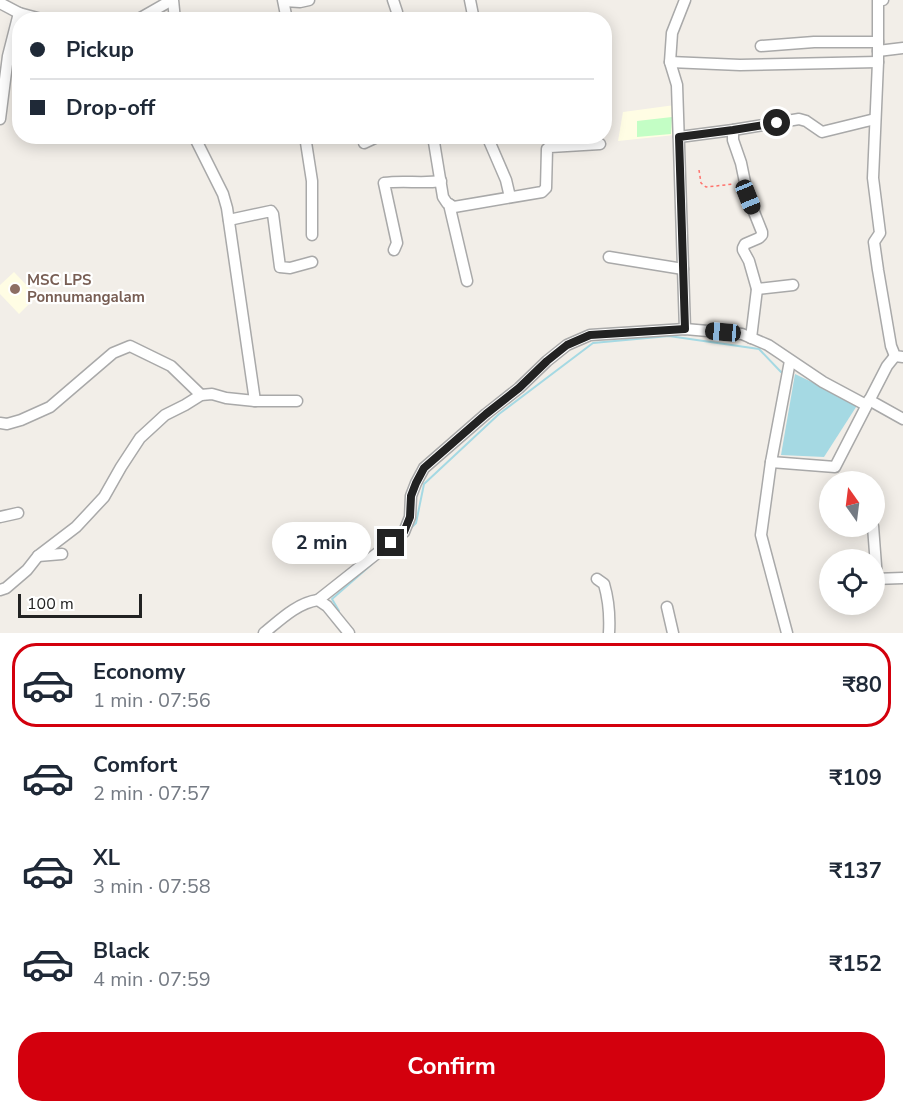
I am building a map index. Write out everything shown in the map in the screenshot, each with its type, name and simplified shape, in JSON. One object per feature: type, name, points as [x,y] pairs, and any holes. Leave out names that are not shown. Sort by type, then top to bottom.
[{"type":"street","points":[[151,12],[172,0]]},
{"type":"street","points":[[283,1],[309,0]]},
{"type":"street","points":[[393,0],[397,12]]},
{"type":"street","points":[[685,0],[672,33],[670,62],[677,85],[685,329]]},
{"type":"street","points":[[771,462],[835,467],[887,366],[899,357],[891,346],[874,242],[879,233],[873,178],[880,0]]},
{"type":"street","points":[[0,3],[17,12]]},
{"type":"street","points":[[0,119],[4,55],[12,33]]},
{"type":"street","points":[[761,46],[814,42],[878,52]]},
{"type":"street","points":[[670,62],[740,65],[903,48]]},
{"type":"street","points":[[679,137],[799,119],[822,132],[875,119]]},
{"type":"street","points":[[733,130],[733,140],[741,163],[744,183],[762,232],[762,236],[745,244],[743,248],[757,289],[751,338]]},
{"type":"street","points":[[198,144],[223,194],[229,220],[255,401]]},
{"type":"street","points":[[306,144],[312,181],[312,235]]},
{"type":"street","points":[[434,144],[443,197],[454,207],[542,192],[546,188],[547,148],[600,144]]},
{"type":"street","points":[[490,144],[506,180],[510,197]]},
{"type":"street","points":[[394,250],[397,243],[384,183],[441,181]]},
{"type":"street","points":[[449,204],[467,281]]},
{"type":"street","points":[[229,220],[271,211],[280,267],[290,268],[312,262]]},
{"type":"street","points":[[609,257],[683,268]]},
{"type":"street","points":[[757,289],[793,285]]},
{"type":"street","points":[[264,633],[297,607],[309,601],[318,600],[404,532],[410,517],[411,496],[424,468],[519,388],[547,361],[567,345],[590,335],[685,329],[742,334],[768,345],[824,382],[903,419]]},
{"type":"street","points":[[0,423],[14,422],[50,407],[113,353],[130,346],[171,366],[201,395]]},
{"type":"street","points":[[787,633],[761,535],[771,462],[790,361]]},
{"type":"street","points":[[0,590],[6,588],[27,570],[38,556],[76,527],[104,497],[140,438],[165,415],[201,395],[212,394],[255,401],[297,401]]},
{"type":"street","points":[[0,517],[18,513]]},
{"type":"street","points":[[38,556],[62,554]]},
{"type":"street","points":[[885,579],[903,578]]},
{"type":"street","points":[[597,579],[604,584],[608,596],[609,633]]},
{"type":"street","points":[[318,600],[327,606],[349,633]]},
{"type":"street","points":[[667,607],[673,633]]},
{"type":"path","points":[[699,170],[701,183],[706,187],[744,183]]},
{"type":"shaded area","points":[[675,105],[675,135],[618,141],[623,112]]},
{"type":"shaded area","name":"MSC LPS Ponnumangalam","points":[[14,272],[37,296],[19,314],[0,294],[0,285]]},
{"type":"green space","points":[[672,117],[671,134],[637,137],[637,121]]},
{"type":"water","points":[[795,374],[858,404],[824,457],[781,455]]},
{"type":"waterway","points":[[411,528],[416,523],[424,484],[499,414],[593,343],[669,336],[759,349],[781,372]]},
{"type":"waterway","points":[[339,611],[332,599],[372,564]]},
{"type":"place","name":"MSC LPS Ponnumangalam","points":[[15,289]]},
{"type":"route","points":[[391,543],[404,532],[410,517],[411,496],[424,468],[567,345],[590,335],[685,329],[679,137],[777,123]]}]
